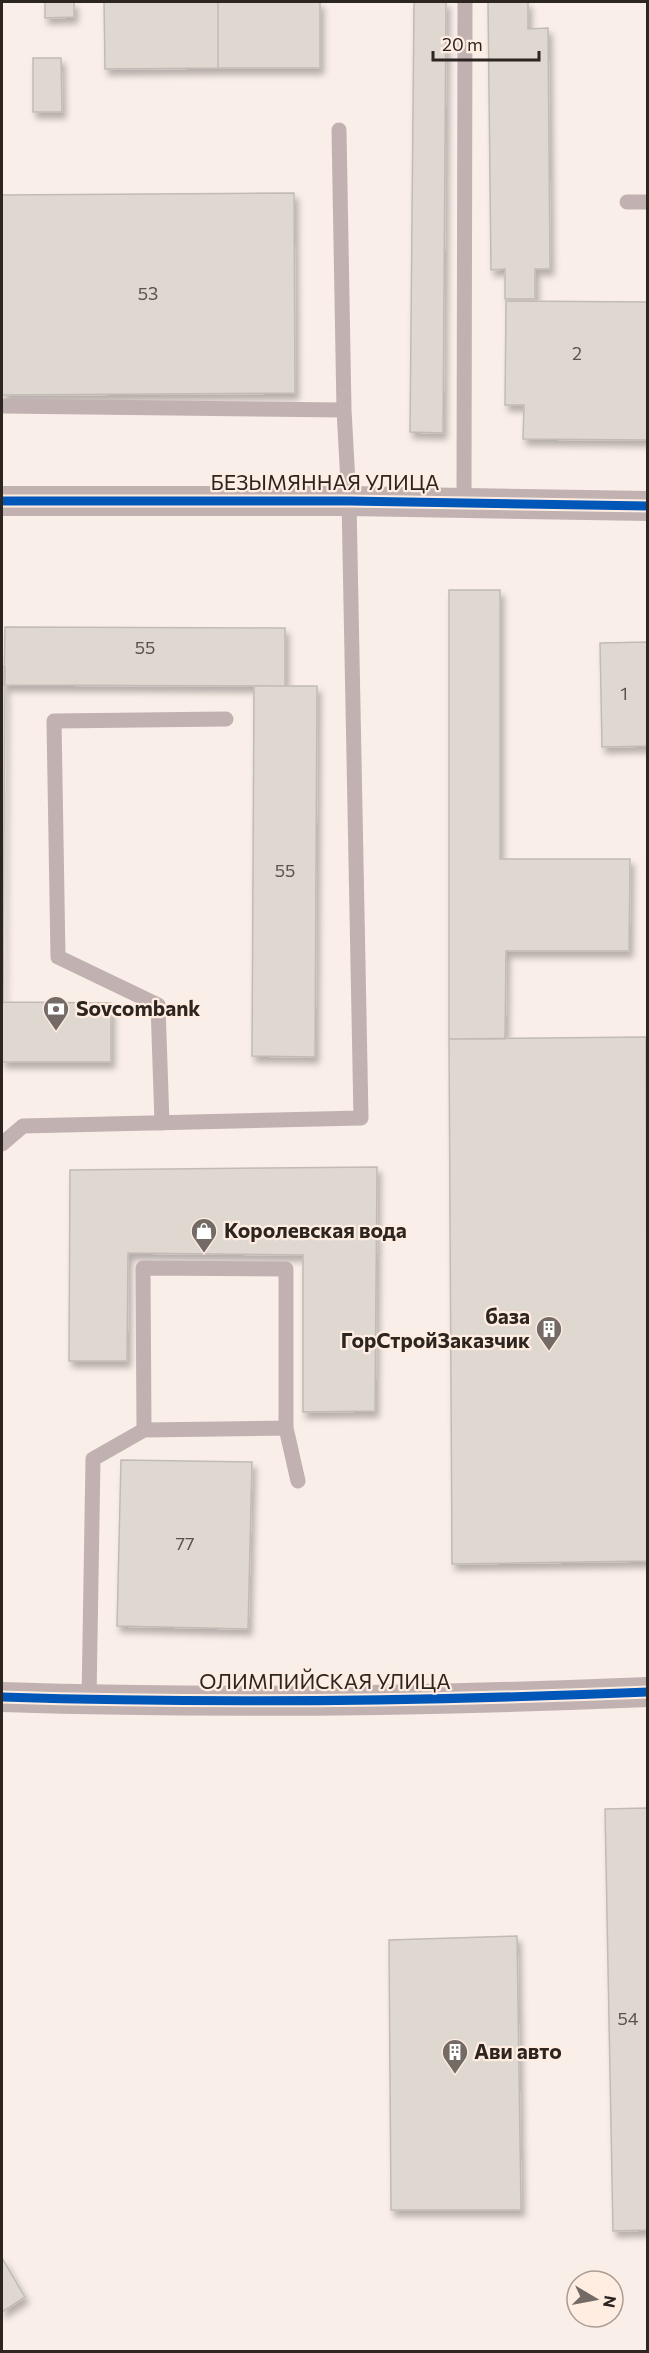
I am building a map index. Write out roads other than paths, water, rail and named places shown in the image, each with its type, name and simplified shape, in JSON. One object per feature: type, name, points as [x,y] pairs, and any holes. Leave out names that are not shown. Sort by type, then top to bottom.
[{"type":"street","name":"БЕЗЫМЯННАЯ УЛИЦА","points":[[2,501],[349,501],[648,506]]},
{"type":"street","name":"ОЛИМПИЙСКАЯ УЛИЦА","points":[[2,1697],[89,1700],[435,1701],[648,1692]]},
{"type":"lane","points":[[464,502],[465,2]]},
{"type":"lane","points":[[2,1144],[23,1126],[361,1118],[339,130]]},
{"type":"lane","points":[[627,202],[648,202]]},
{"type":"lane","points":[[2,406],[344,410]]},
{"type":"lane","points":[[162,1123],[158,1005],[58,957],[54,721],[226,719]]},
{"type":"lane","points":[[144,1430],[143,1268],[286,1269],[286,1428],[298,1480]]},
{"type":"lane","points":[[89,1700],[93,1459],[144,1430],[286,1428]]},
{"type":"place","name":"Sovcombank","points":[[56,1032]]},
{"type":"place","name":"Королевская вода","points":[[204,1254]]},
{"type":"place","name":"база ГорСтройЗаказчик","points":[[549,1352]]},
{"type":"place","name":"Ави авто","points":[[455,2075]]}]
